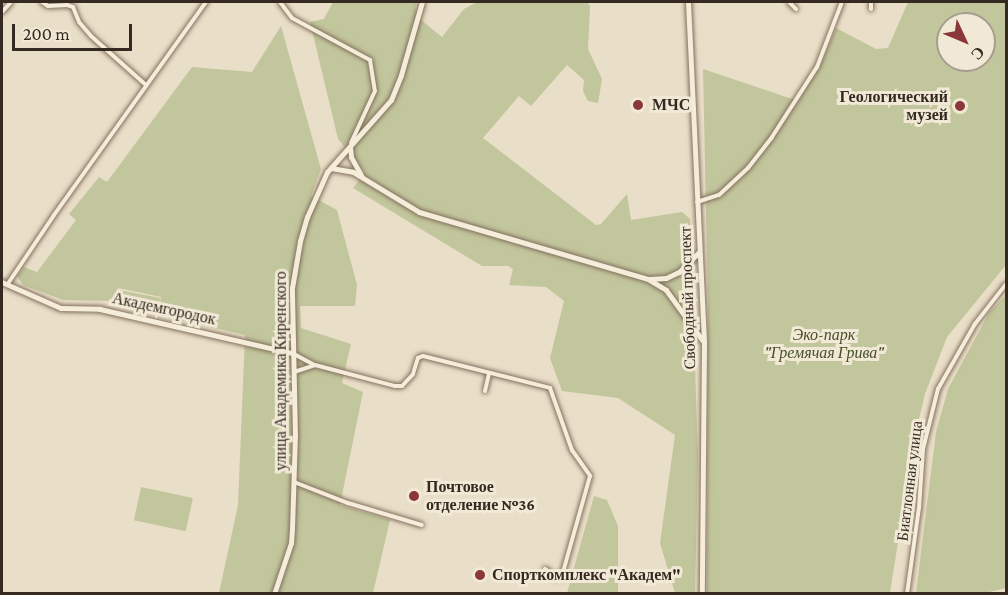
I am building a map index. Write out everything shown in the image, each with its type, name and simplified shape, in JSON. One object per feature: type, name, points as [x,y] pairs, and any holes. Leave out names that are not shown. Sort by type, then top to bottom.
[{"type":"main road","name":"улица Академика Киренского","points":[[274,594],[291,543],[294,482],[292,353],[294,264],[307,218],[322,179],[391,100],[402,75],[422,2]]},
{"type":"main road","name":"Свободный проспект","points":[[688,2],[704,342],[702,594]]},
{"type":"main road","points":[[350,147],[356,167],[364,178]]},
{"type":"main road","points":[[331,168],[348,170],[419,212],[648,279],[666,290],[704,342]]},
{"type":"main road","points":[[648,279],[666,278],[679,272],[699,252]]},
{"type":"street","points":[[2,12],[11,2]]},
{"type":"street","points":[[42,2],[48,6],[67,4],[72,7],[79,22],[90,36],[146,85]]},
{"type":"street","name":"Академгородок","points":[[206,2],[4,284],[61,308],[100,309],[292,353],[315,364],[395,386],[402,386],[413,374],[418,358],[423,356],[550,388],[572,450],[590,476],[563,572],[558,578],[545,569]]},
{"type":"street","points":[[280,2],[292,18],[369,60],[375,91],[350,147]]},
{"type":"street","points":[[789,2],[796,9]]},
{"type":"street","points":[[697,202],[720,195],[748,168],[772,137],[817,67],[842,2]]},
{"type":"street","points":[[871,2],[871,9]]},
{"type":"street","name":"Биатлонная улица","points":[[907,594],[919,508],[923,449],[938,389],[975,324],[1006,284]]},
{"type":"street","points":[[293,372],[315,364]]},
{"type":"street","points":[[485,391],[489,373]]},
{"type":"street","points":[[294,482],[348,503],[422,525]]},
{"type":"green space","points":[[333,2],[417,2],[415,8],[420,19],[442,37],[464,9],[477,2],[587,2],[590,6],[588,49],[602,79],[598,103],[588,101],[583,91],[584,80],[567,65],[531,106],[519,96],[483,138],[596,225],[601,224],[627,194],[631,220],[682,212],[690,219],[698,454],[695,593],[675,593],[660,543],[675,435],[618,398],[562,391],[550,358],[564,301],[546,287],[509,285],[513,269],[508,266],[482,266],[353,188],[365,172],[338,139],[310,22],[324,19]]},
{"type":"green space","name":"Эко-парк \"Гремячая Грива\"","points":[[908,2],[1006,2],[1006,265],[947,337],[925,394],[914,440],[890,593],[707,593],[708,306],[703,69],[798,101],[821,64],[836,28],[876,49],[888,48]]},
{"type":"green space","points":[[281,26],[321,169],[311,196],[337,210],[357,285],[355,306],[300,306],[301,328],[351,344],[342,383],[363,392],[340,505],[390,520],[373,593],[219,593],[238,505],[245,335],[158,315],[161,297],[118,288],[112,301],[63,300],[23,285],[17,276],[24,267],[37,272],[76,220],[69,214],[99,177],[107,182],[192,67],[252,72]]},
{"type":"green space","points":[[119,290],[160,298],[157,315],[116,307]]},
{"type":"green space","points":[[1006,295],[1006,588],[985,593],[916,593],[936,432],[948,389],[989,313]]},
{"type":"green space","points":[[141,487],[193,498],[186,531],[134,520]]},
{"type":"green space","points":[[594,496],[607,500],[618,526],[618,593],[567,593]]},
{"type":"place","name":"МЧС","points":[[638,105]]},
{"type":"place","name":"Геологический музей","points":[[960,106]]},
{"type":"place","name":"Почтовое отделение №36","points":[[414,496]]},
{"type":"place","name":"Спорткомплекс \"Академ\"","points":[[480,575]]}]
